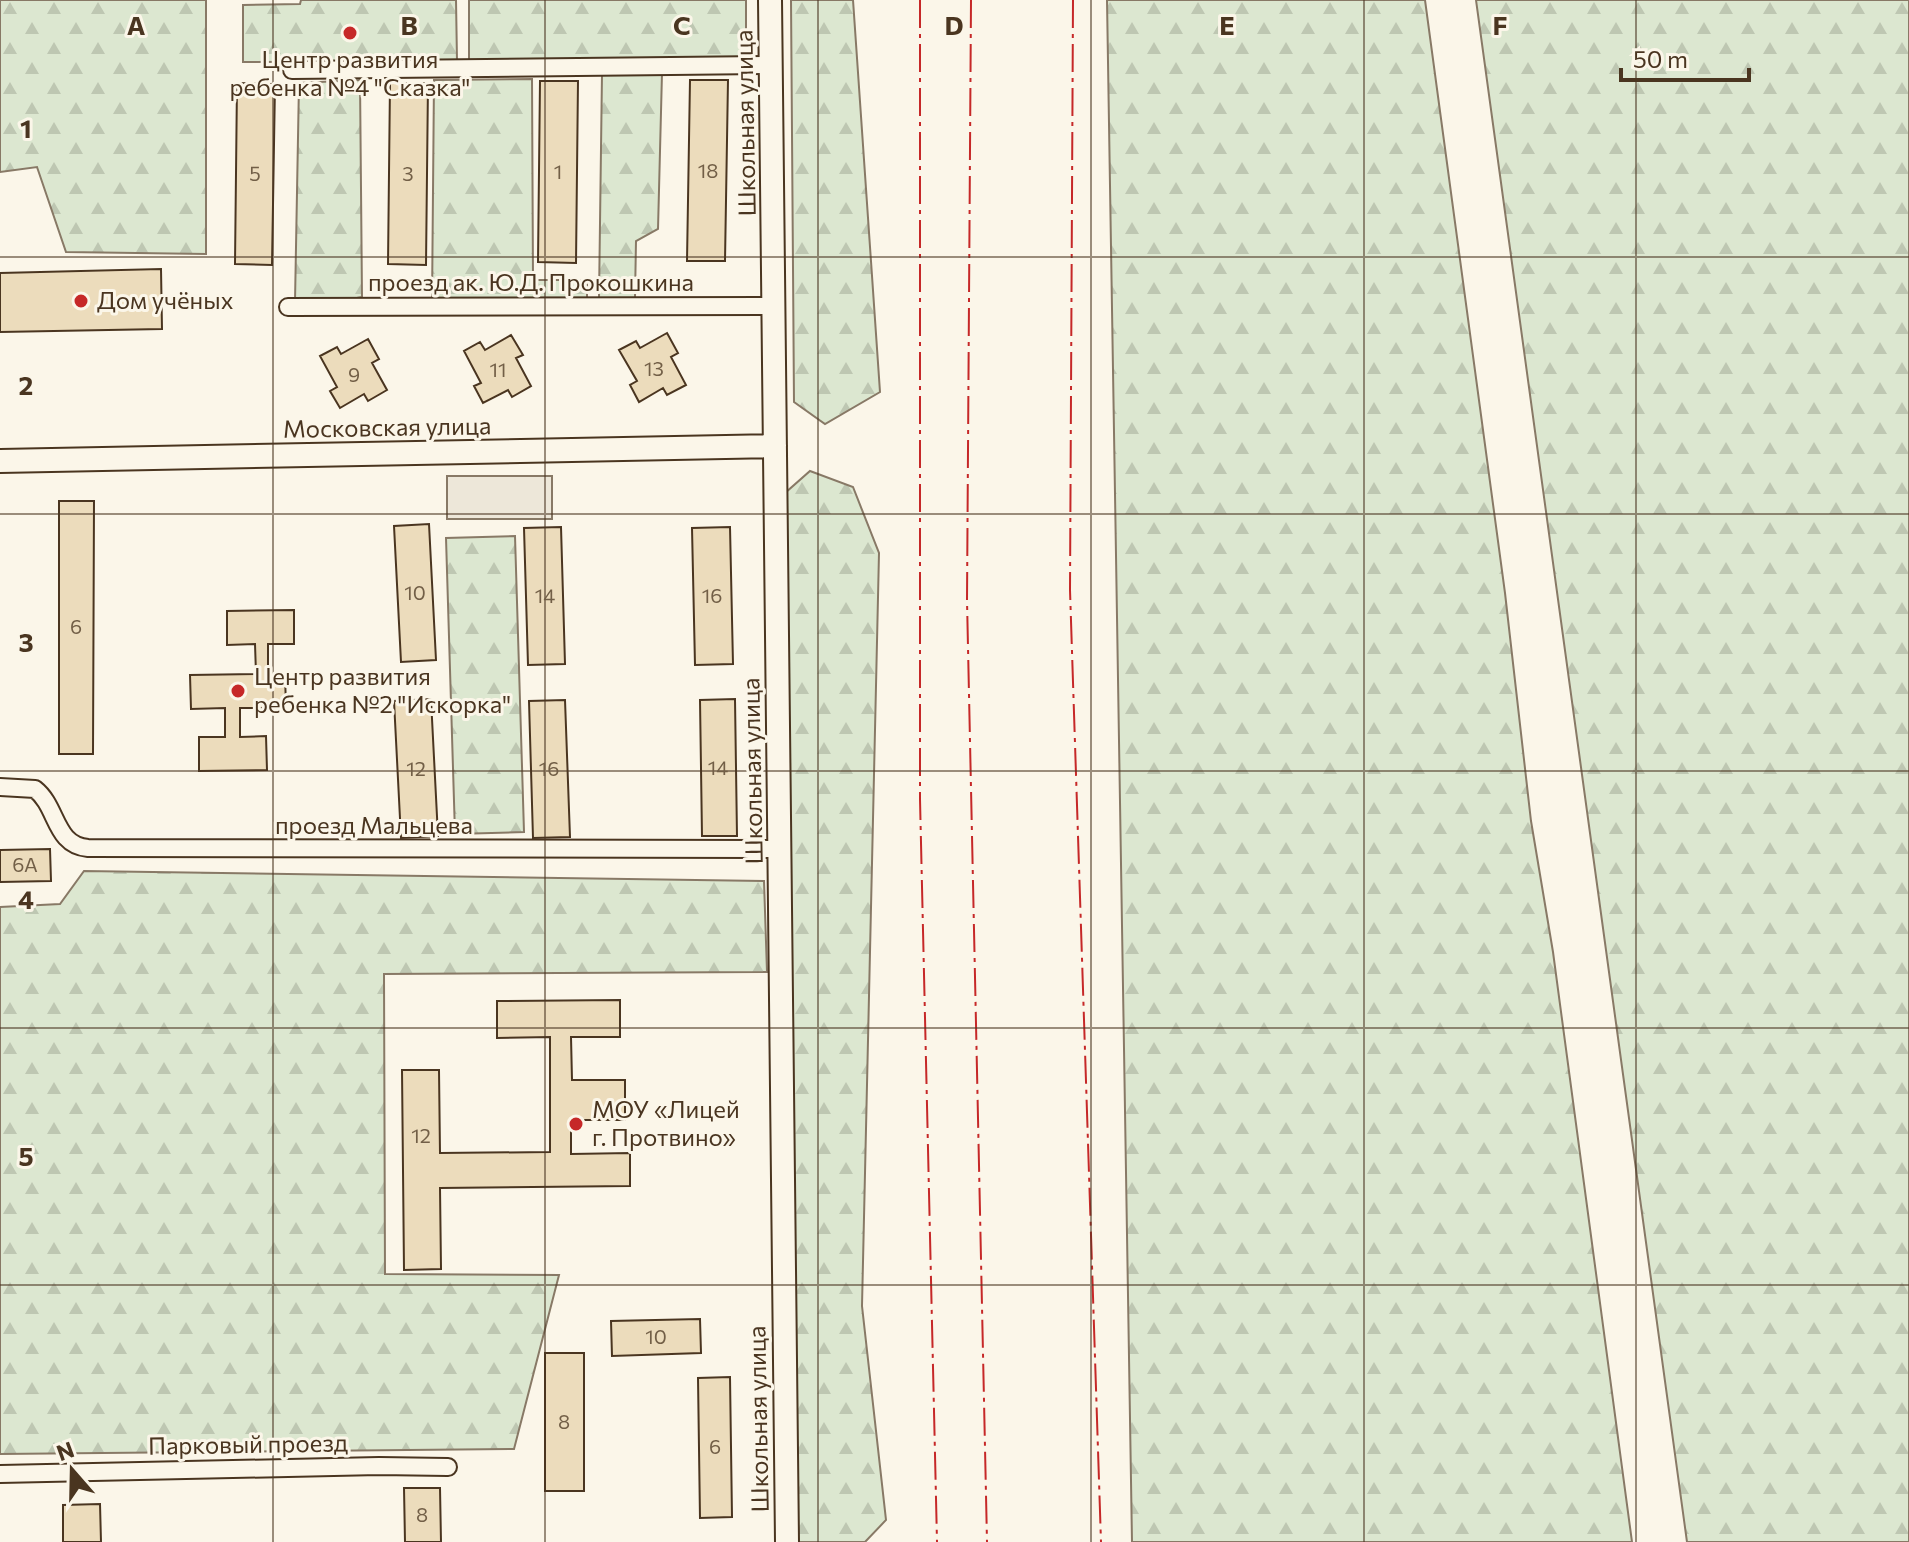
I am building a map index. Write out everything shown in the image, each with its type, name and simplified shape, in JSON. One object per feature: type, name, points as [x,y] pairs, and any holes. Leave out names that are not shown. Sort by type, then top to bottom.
[{"type":"street","name":"Школьная улица","points":[[770,0],[787,1542]]},
{"type":"street","points":[[292,70],[771,65]]},
{"type":"street","name":"проезд ак. Ю.Д. Прокошкина","points":[[288,307],[774,306]]},
{"type":"street","name":"Московская улица","points":[[0,461],[775,446]]},
{"type":"street","name":"проезд Мальцева","points":[[0,787],[26,787],[40,793],[65,838],[78,848],[779,849]]},
{"type":"street","name":"Парковый проезд","points":[[0,1474],[448,1467]]},
{"type":"green space","points":[[0,0],[206,0],[206,254],[66,252],[37,167],[0,172]]},
{"type":"green space","name":"Центр развития ребенка №4 \"Сказка\"","points":[[301,0],[456,0],[457,61],[243,62],[243,5],[300,4]]},
{"type":"green space","points":[[469,0],[746,0],[746,61],[469,65]]},
{"type":"green space","points":[[791,0],[853,0],[880,392],[825,424],[794,402]]},
{"type":"green space","points":[[1107,0],[1425,0],[1505,593],[1531,821],[1553,952],[1632,1542],[1132,1542]]},
{"type":"green space","points":[[1476,0],[1909,0],[1909,1542],[1687,1542]]},
{"type":"green space","points":[[662,73],[658,229],[636,241],[635,298],[599,298],[602,74]]},
{"type":"green space","points":[[532,79],[533,280],[587,280],[587,304],[432,304],[434,80]]},
{"type":"green space","points":[[360,80],[362,297],[335,302],[295,302],[299,83]]},
{"type":"green space","points":[[810,471],[853,487],[879,553],[862,1306],[886,1520],[865,1542],[793,1542],[776,501]]},
{"type":"green space","points":[[515,536],[524,832],[455,834],[446,538]]},
{"type":"green space","points":[[84,871],[764,881],[767,972],[384,974],[385,1274],[559,1275],[514,1449],[0,1454],[0,907],[60,904]]},
{"type":"shaded area","points":[[447,476],[552,476],[552,519],[447,519]]},
{"type":"building","points":[[690,80],[728,80],[725,261],[687,261]]},
{"type":"building","points":[[540,81],[578,81],[576,263],[538,262]]},
{"type":"building","points":[[237,83],[275,84],[272,265],[235,264]]},
{"type":"building","points":[[390,83],[428,83],[426,265],[388,264]]},
{"type":"building","name":"Дом учёных","points":[[161,269],[162,329],[0,332],[0,273]]},
{"type":"building","points":[[667,333],[678,353],[671,357],[686,385],[667,395],[663,388],[639,402],[630,385],[637,381],[619,350],[636,341],[640,348]]},
{"type":"building","points":[[511,335],[523,355],[516,358],[531,386],[512,397],[508,390],[483,403],[474,386],[481,383],[464,351],[480,342],[485,350]]},
{"type":"building","points":[[368,339],[379,359],[372,363],[387,390],[368,401],[364,394],[340,408],[330,391],[337,387],[320,356],[337,347],[341,354]]},
{"type":"building","points":[[59,501],[94,501],[93,754],[59,754]]},
{"type":"building","points":[[429,524],[436,660],[401,662],[394,526]]},
{"type":"building","points":[[561,527],[565,664],[528,665],[524,528]]},
{"type":"building","points":[[730,527],[733,664],[695,665],[692,528]]},
{"type":"building","name":"Центр развития ребенка №2 \"Искорка\"","points":[[294,610],[294,644],[268,644],[268,674],[285,674],[286,708],[240,708],[240,737],[266,736],[267,770],[199,771],[199,737],[225,737],[225,708],[191,709],[190,675],[256,674],[255,644],[227,645],[227,611]]},
{"type":"building","points":[[431,699],[438,836],[401,838],[394,701]]},
{"type":"building","points":[[735,699],[737,836],[702,836],[700,700]]},
{"type":"building","points":[[565,700],[570,837],[533,838],[529,701]]},
{"type":"building","points":[[50,849],[51,881],[0,882],[0,850]]},
{"type":"building","points":[[620,1000],[620,1037],[571,1037],[572,1080],[625,1080],[625,1120],[571,1120],[571,1154],[630,1153],[630,1186],[440,1188],[441,1269],[404,1270],[402,1070],[439,1070],[440,1153],[550,1152],[550,1037],[497,1038],[497,1001]]},
{"type":"building","points":[[700,1319],[701,1353],[612,1356],[611,1321]]},
{"type":"building","points":[[545,1353],[584,1353],[584,1491],[545,1491]]},
{"type":"building","points":[[730,1377],[732,1517],[700,1518],[698,1378]]},
{"type":"building","points":[[404,1488],[440,1488],[441,1542],[405,1542]]},
{"type":"building","points":[[100,1504],[101,1542],[63,1542],[63,1505]]},
{"type":"power","points":[[920,0],[920,799],[937,1542]]},
{"type":"power","points":[[971,0],[967,600],[987,1542]]},
{"type":"power","points":[[1073,0],[1070,590],[1101,1542]]},
{"type":"place","name":"Центр развития ребенка №4 \"Сказка\"","points":[[350,33]]},
{"type":"place","name":"Дом учёных","points":[[81,301]]},
{"type":"place","name":"Центр развития ребенка №2 \"Искорка\"","points":[[238,691]]},
{"type":"place","name":"МОУ «Лицей г. Протвино»","points":[[576,1124]]}]
